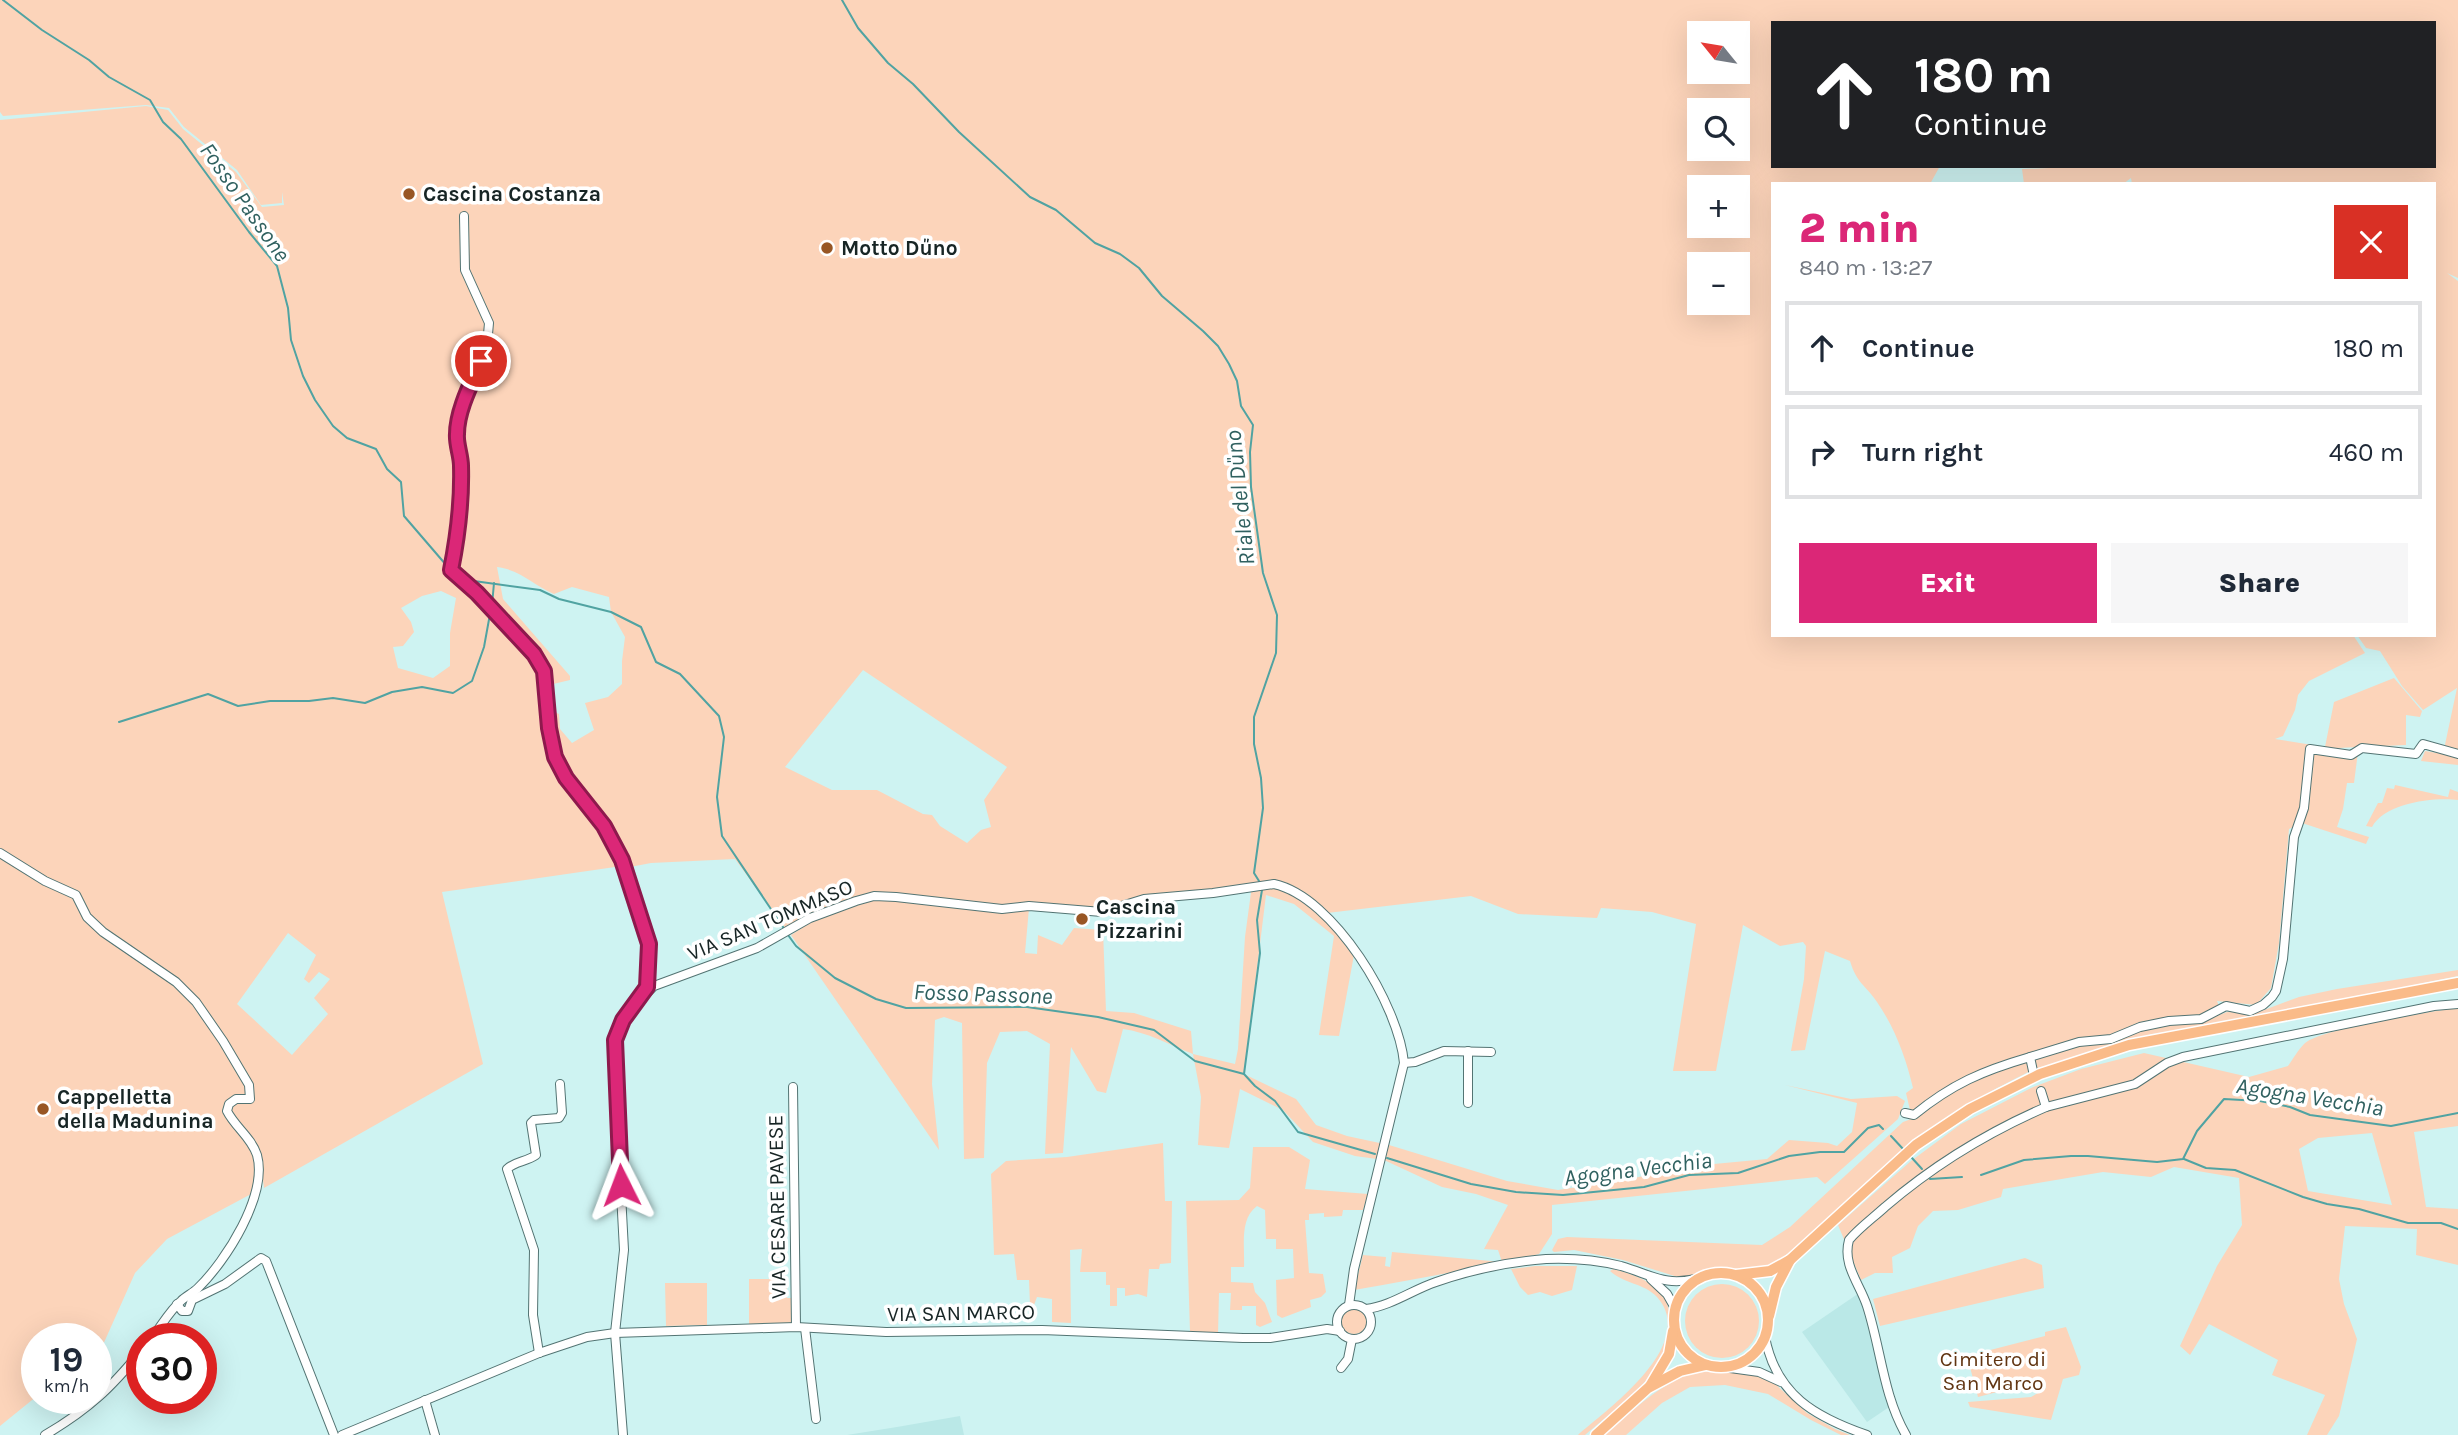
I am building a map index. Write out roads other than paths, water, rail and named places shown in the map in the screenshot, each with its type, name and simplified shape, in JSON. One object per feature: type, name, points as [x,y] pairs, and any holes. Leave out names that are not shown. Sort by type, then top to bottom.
[{"type":"main road","points":[[1648,1388],[1669,1354],[1675,1308],[1688,1286],[1699,1279],[1724,1273],[1736,1275],[1770,1271],[1790,1260],[1916,1146],[1970,1109],[2040,1074],[2129,1045],[2458,983]]},
{"type":"main road","points":[[1596,1435],[1648,1388],[1680,1371],[1706,1365],[1736,1365],[1748,1359],[1765,1337],[1776,1287],[1790,1260]]},
{"type":"main road","points":[[1736,1275],[1759,1292],[1766,1304],[1768,1319]]},
{"type":"main road","points":[[1674,1326],[1685,1350],[1706,1365]]},
{"type":"street","points":[[464,216],[465,270],[489,323],[487,345],[460,417],[457,434],[461,490],[457,539],[451,570],[477,593],[534,654],[544,671],[549,728],[555,757],[566,778],[604,826],[622,860],[649,944],[647,987],[642,996]]},
{"type":"street","points":[[1905,1113],[1914,1115],[1966,1079],[2079,1042],[2111,1039],[2140,1027],[2169,1021],[2201,1019],[2226,1006],[2250,1011],[2263,1005],[2276,991],[2283,959],[2294,837],[2304,808],[2310,749],[2351,755],[2362,748],[2416,754],[2423,744],[2458,754]]},
{"type":"street","points":[[0,853],[45,881],[76,895],[86,917],[103,932],[176,982],[197,1002],[249,1085],[250,1099],[236,1099],[229,1104],[227,1111],[247,1135],[257,1155],[259,1180],[252,1205],[217,1265],[198,1288],[177,1304],[163,1323]]},
{"type":"street","name":"VIA SAN TOMMASO","points":[[623,1435],[615,1333],[624,1250],[615,1040],[623,1020],[642,996],[654,986],[757,948],[810,918],[874,896],[1002,909],[1029,906],[1102,912],[1144,899],[1275,884],[1284,886],[1314,907],[1346,936],[1387,1004],[1403,1048],[1404,1063]]},
{"type":"street","points":[[1906,1435],[1887,1389],[1867,1304],[1850,1271],[1847,1248],[1849,1240],[1913,1183],[1962,1149],[2007,1124],[2046,1107],[2109,1093],[2135,1084],[2167,1063],[2434,1006],[2458,1004]]},
{"type":"street","points":[[1349,1305],[1354,1269],[1404,1063],[1415,1062],[1444,1051],[1491,1052]]},
{"type":"street","points":[[1468,1051],[1468,1103]]},
{"type":"street","points":[[2030,1058],[2033,1070]]},
{"type":"street","points":[[539,1353],[533,1315],[534,1250],[507,1169],[513,1163],[527,1161],[536,1155],[531,1123],[534,1120],[559,1118],[562,1113],[560,1084]]},
{"type":"street","name":"VIA CESARE PAVESE","points":[[793,1087],[801,1328],[816,1419]]},
{"type":"street","points":[[2041,1091],[2046,1107]]},
{"type":"street","points":[[177,1304],[182,1311],[188,1311],[192,1300],[225,1284],[261,1258],[266,1261],[334,1435]]},
{"type":"street","points":[[1382,1307],[1367,1334],[1360,1338],[1352,1339],[1340,1331],[1338,1317],[1349,1305],[1366,1309],[1382,1307],[1443,1279],[1536,1260],[1601,1262],[1649,1277],[1680,1283],[1699,1279]]},
{"type":"street","points":[[1649,1277],[1667,1294],[1675,1308]]},
{"type":"street","points":[[1366,1309],[1372,1321]]},
{"type":"street","name":"VIA SAN MARCO","points":[[1307,1332],[1328,1325],[1338,1317]]},
{"type":"street","name":"VIA SAN MARCO","points":[[342,1435],[539,1353],[587,1338],[615,1333],[801,1328],[886,1332],[1042,1330],[1270,1338],[1327,1329],[1340,1331]]},
{"type":"street","points":[[1765,1337],[1769,1359],[1781,1382]]},
{"type":"street","points":[[1341,1368],[1348,1359],[1352,1339]]},
{"type":"street","points":[[1723,1367],[1759,1372],[1781,1382],[1822,1416],[1867,1435]]},
{"type":"street","points":[[45,1435],[89,1408],[126,1369]]},
{"type":"street","points":[[425,1400],[435,1435]]},
{"type":"waterway","name":"Fosso Passone","points":[[3,0],[109,77],[150,100],[163,122],[181,139],[277,266],[288,308],[291,340],[303,376],[315,400],[333,426],[347,438],[376,449],[387,469],[401,482],[404,516],[447,566]]},
{"type":"waterway","name":"Riale del Dűno","points":[[842,0],[858,28],[888,63],[913,84],[959,132],[1030,197],[1056,210],[1095,243],[1120,254],[1139,268],[1162,296],[1218,346],[1229,364],[1237,381],[1241,406],[1253,425],[1250,452],[1251,487],[1263,573],[1277,615],[1276,653],[1254,717],[1254,744],[1261,778],[1263,808],[1254,873],[1259,881]]},
{"type":"waterway","name":"Fosso Passone","points":[[463,576],[474,581],[540,590],[559,599],[611,612],[641,627],[656,662],[680,674],[719,716],[724,737],[717,797],[722,836],[785,930]]},
{"type":"waterway","points":[[492,605],[494,583]]},
{"type":"waterway","points":[[119,722],[208,694],[238,706],[270,701],[333,698],[365,703],[392,692],[422,687],[453,693],[472,681],[484,647],[490,614]]},
{"type":"waterway","name":"Riale del Dűno","points":[[1244,1074],[1260,953],[1257,920],[1262,890]]},
{"type":"waterway","name":"Fosso Passone","points":[[788,935],[796,946],[835,978],[876,999],[906,1008],[1027,1007],[1098,1017],[1154,1030],[1195,1061],[1244,1074],[1275,1101],[1298,1132],[1375,1154]]},
{"type":"waterway","name":"Agogna Vecchia","points":[[1981,1175],[2024,1160],[2071,1156],[2157,1162],[2183,1159],[2197,1131],[2224,1099],[2260,1101],[2290,1107],[2310,1115],[2391,1126],[2458,1113]]},
{"type":"waterway","name":"Agogna Vecchia","points":[[1387,1158],[1471,1184],[1516,1192],[1563,1195],[1644,1187],[1689,1175],[1738,1173],[1789,1156],[1844,1152],[1868,1128],[1879,1125],[1883,1129]]},
{"type":"waterway","name":"Agogna Vecchia","points":[[1891,1136],[1904,1150]]},
{"type":"waterway","name":"Agogna Vecchia","points":[[1912,1158],[1922,1169]]},
{"type":"waterway","points":[[2184,1159],[2206,1168],[2235,1170],[2327,1204],[2359,1209],[2408,1223],[2441,1223],[2458,1229]]},
{"type":"waterway","name":"Agogna Vecchia","points":[[1930,1179],[1962,1177]]},
{"type":"place","name":"Cascina Costanza","points":[[409,194]]},
{"type":"place","name":"Motto Dűno","points":[[827,248]]},
{"type":"place","name":"Cascina Pizzarini","points":[[1082,919]]},
{"type":"place","name":"Cappelletta della Madunina","points":[[43,1109]]},
{"type":"park label","name":"Cimitero di San Marco","points":[[1993,1371]]}]
